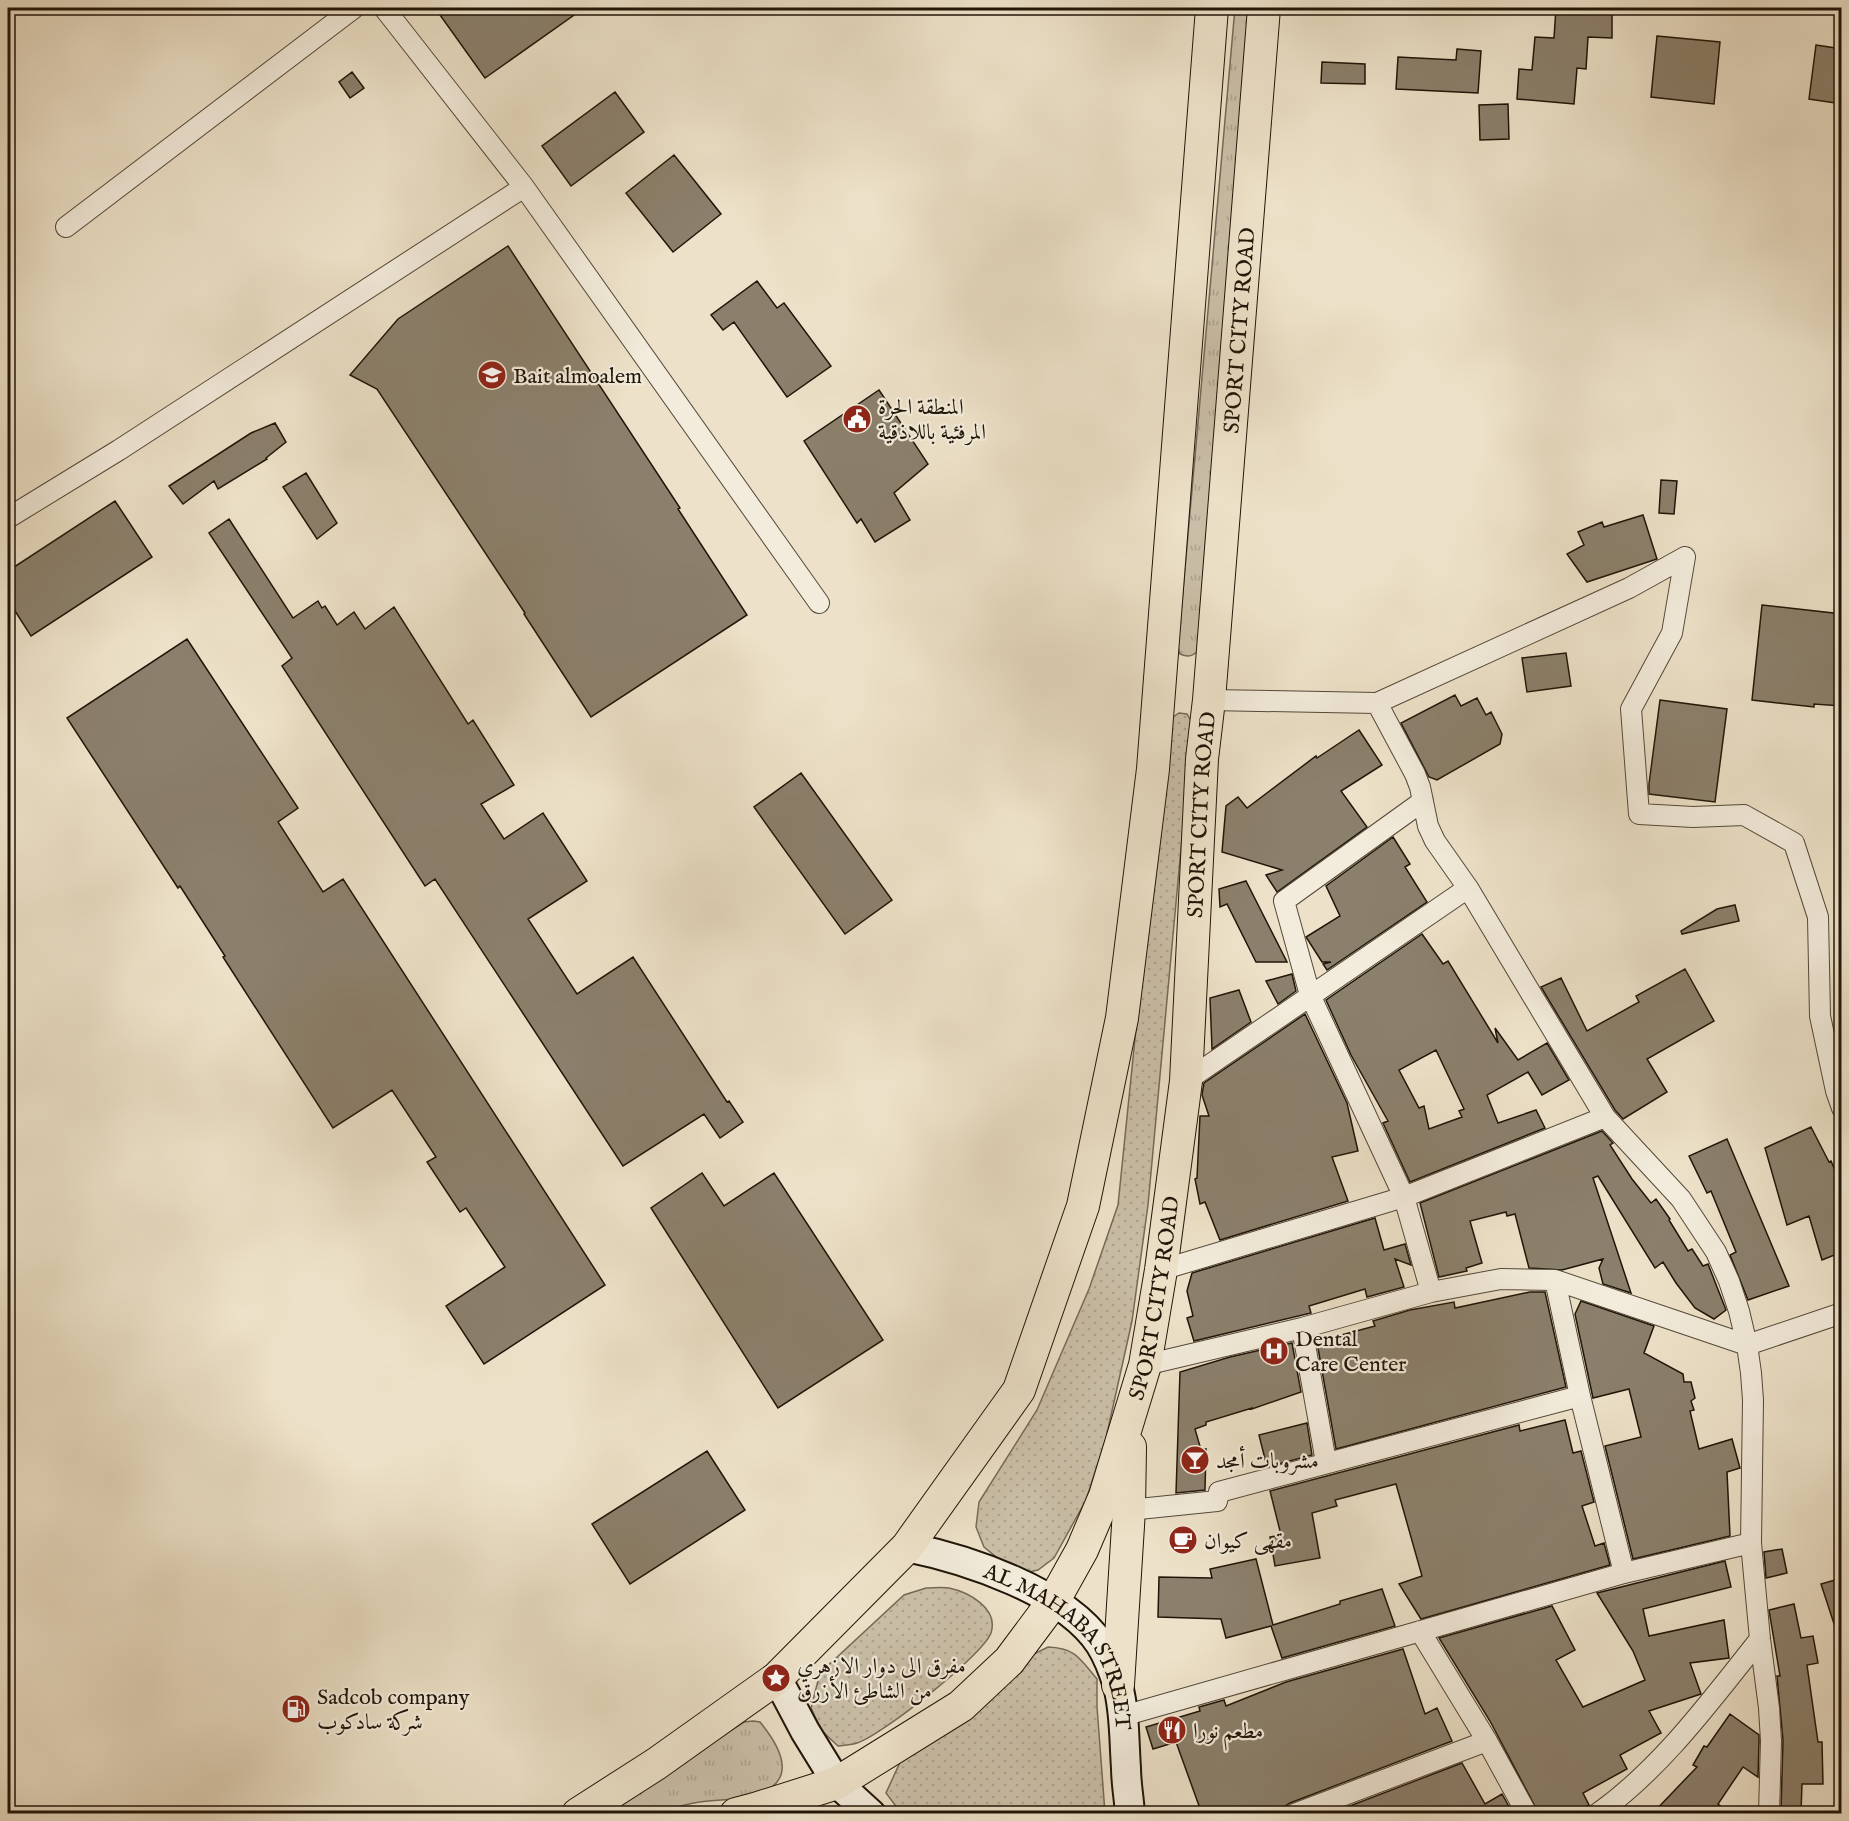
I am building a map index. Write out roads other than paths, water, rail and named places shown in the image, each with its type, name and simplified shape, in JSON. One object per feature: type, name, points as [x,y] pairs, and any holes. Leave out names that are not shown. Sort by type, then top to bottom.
[{"type":"main road","points":[[578,1814],[656,1764],[777,1678],[907,1547],[1019,1390],[1083,1206],[1122,1018],[1153,769],[1212,8]]},
{"type":"main road","name":"SPORT CITY ROAD","points":[[736,1814],[837,1783],[961,1706],[1009,1661],[1053,1602],[1082,1550],[1105,1496],[1145,1365],[1161,1270],[1186,1081],[1202,759],[1209,700],[1264,8]]},
{"type":"main road","points":[[1118,1685],[1129,1510],[1131,1410]]},
{"type":"main road","name":"AL MAHABA STREET","points":[[907,1547],[968,1562],[1026,1587],[1079,1620],[1100,1644],[1118,1685],[1124,1716],[1130,1814]]},
{"type":"main road","points":[[777,1678],[805,1731],[837,1783],[871,1814]]},
{"type":"street","points":[[66,227],[354,8]]},
{"type":"street","points":[[384,8],[524,187],[819,603]]},
{"type":"street","points":[[8,518],[118,450],[524,187]]},
{"type":"street","points":[[1209,700],[1377,703],[1629,588],[1685,557],[1672,633],[1631,709],[1639,814],[1744,815],[1794,843],[1818,917],[1820,1016],[1836,1091],[1842,1108]]},
{"type":"street","points":[[1377,703],[1415,774],[1428,826],[1435,840],[1468,888],[1605,1117],[1681,1199],[1700,1224],[1729,1281],[1747,1345],[1753,1400],[1751,1543],[1769,1708],[1771,1741],[1769,1814]]},
{"type":"street","points":[[1423,801],[1284,901],[1310,995],[1404,1197],[1431,1292]]},
{"type":"street","points":[[1186,1081],[1468,888]]},
{"type":"street","points":[[1161,1270],[1404,1197],[1605,1117]]},
{"type":"street","points":[[1145,1365],[1302,1328],[1431,1292],[1501,1279],[1555,1280],[1747,1345],[1842,1313]]},
{"type":"street","points":[[1555,1280],[1580,1396],[1624,1573]]},
{"type":"street","points":[[1302,1328],[1326,1462]]},
{"type":"street","points":[[1129,1510],[1217,1501],[1219,1492],[1580,1396]]},
{"type":"street","points":[[1124,1716],[1624,1573],[1751,1543]]},
{"type":"street","points":[[1420,1631],[1487,1741],[1527,1814]]},
{"type":"street","points":[[1597,1814],[1650,1769],[1701,1712],[1760,1639]]},
{"type":"street","points":[[1294,1814],[1487,1741]]},
{"type":"place","name":"Bait almoalem","points":[[492,375]]},
{"type":"place","name":"المنطقة الحرة المرفئية باللاذقية","points":[[857,419]]},
{"type":"place","name":"Dental Care Center","points":[[1274,1351]]},
{"type":"place","name":"مشروبات أمجد","points":[[1195,1460]]},
{"type":"place","name":"مقهى كيوان","points":[[1183,1540]]},
{"type":"place","name":"مفرق الى دوار الازهري من الشاطئ الأزرق","points":[[776,1678]]},
{"type":"place","name":"Sadcob company شركة سادكوب","points":[[296,1709]]},
{"type":"place","name":"مطعم نورا","points":[[1172,1730]]}]
